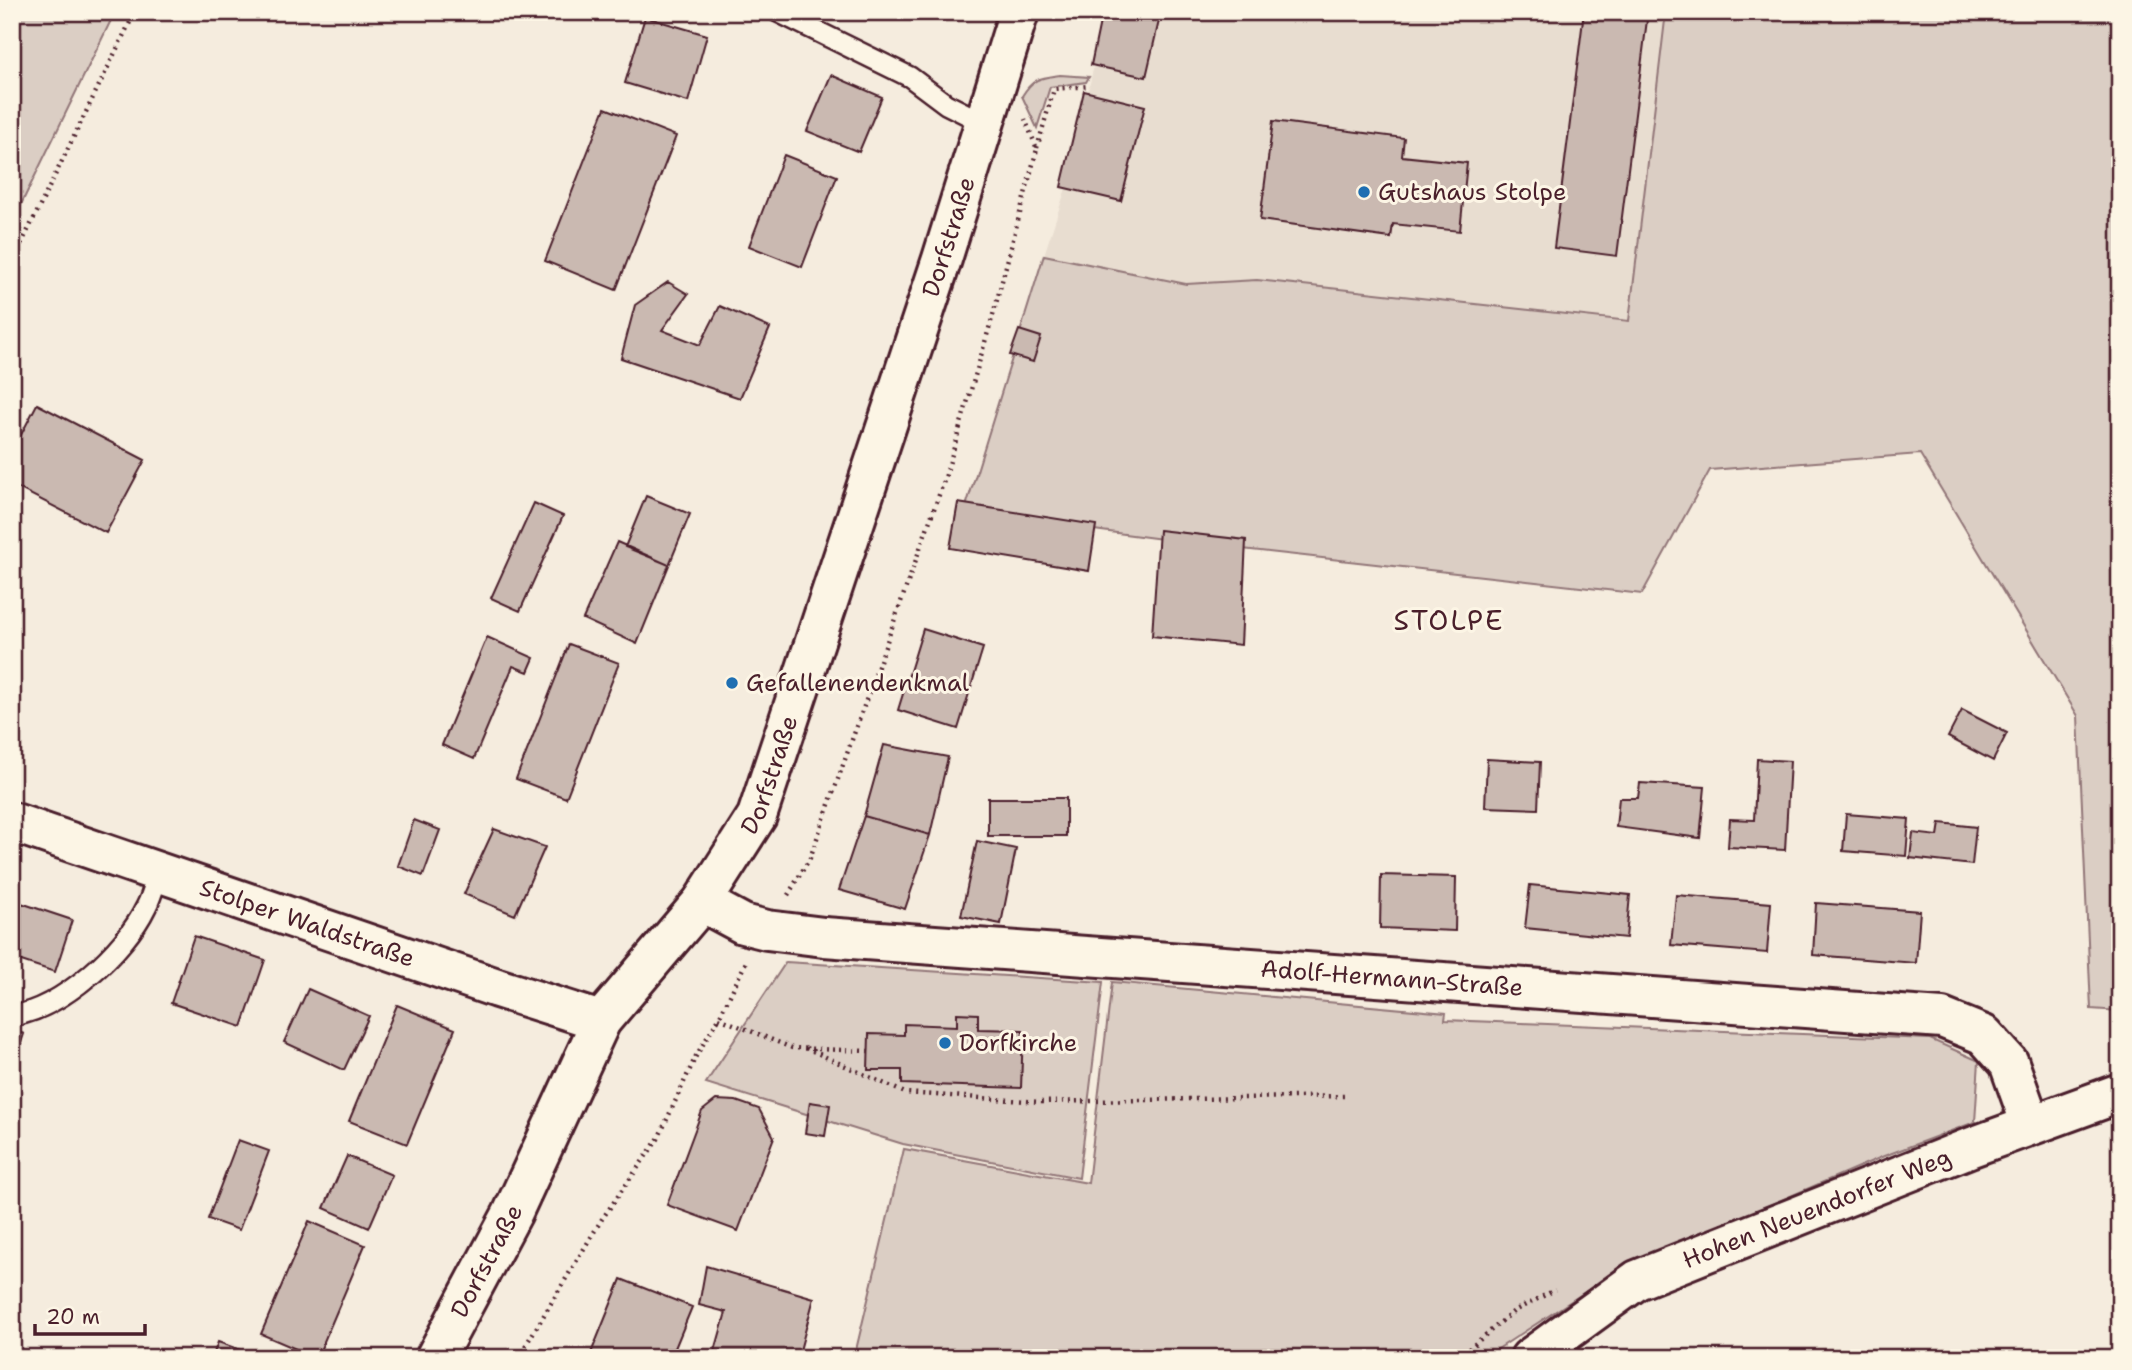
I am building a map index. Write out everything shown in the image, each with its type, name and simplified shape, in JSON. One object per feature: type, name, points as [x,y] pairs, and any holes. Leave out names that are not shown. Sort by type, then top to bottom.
[{"type":"street","name":"Dorfstraße","points":[[435,1358],[512,1214],[601,1021],[702,902],[757,816],[942,259],[1019,12]]},
{"type":"street","name":"Stolper Waldstraße","points":[[12,822],[601,1021]]},
{"type":"street","name":"Adolf-Hermann-Straße","points":[[702,902],[743,924],[767,930],[824,937],[1942,1018],[1984,1035],[2009,1063],[2032,1125]]},
{"type":"street","name":"Hohen Neuendorfer Weg","points":[[1530,1358],[1637,1280],[1969,1147],[2120,1093]]},
{"type":"lane","points":[[778,12],[910,77],[946,104],[984,123]]},
{"type":"lane","points":[[12,1016],[42,1007],[81,985],[129,933],[146,908],[159,871]]},
{"type":"path","points":[[12,263],[135,12]]},
{"type":"path","points":[[1037,149],[1054,89],[1089,86]]},
{"type":"path","points":[[719,1018],[792,1048],[868,1051]]},
{"type":"path","points":[[806,1048],[905,1093],[1041,1102],[1346,1096]]},
{"type":"shaded area","points":[[12,12],[115,12],[12,223]]},
{"type":"shaded area","points":[[1106,12],[1666,12],[1629,321],[1257,280],[1186,284],[1044,255],[1067,185]]},
{"type":"shaded area","points":[[1666,12],[2120,12],[2120,1011],[2091,1009],[2078,716],[1920,454],[1710,470],[1642,594],[1216,546],[964,513],[1044,255],[1186,284],[1257,280],[1629,321]]},
{"type":"shaded area","points":[[1060,75],[1089,77],[1086,82],[1050,87],[1037,128],[1022,96],[1038,80]]},
{"type":"shaded area","points":[[786,962],[1103,982],[1079,1178],[903,1144],[706,1083]]},
{"type":"shaded area","points":[[1112,982],[1446,1013],[1445,1020],[1930,1039],[1979,1061],[1975,1122],[1884,1156],[1622,1268],[1484,1358],[906,1358],[856,1350],[904,1149],[1088,1183]]},
{"type":"building","points":[[1102,12],[1161,12],[1146,77],[1091,65]]},
{"type":"building","points":[[1264,12],[1292,12],[1290,18]]},
{"type":"building","points":[[1584,12],[1648,12],[1617,256],[1554,248]]},
{"type":"building","points":[[645,17],[707,35],[688,102],[625,83]]},
{"type":"building","points":[[831,75],[882,97],[859,152],[807,131]]},
{"type":"building","points":[[1084,91],[1145,106],[1121,201],[1061,187]]},
{"type":"building","points":[[605,108],[676,136],[616,290],[545,261]]},
{"type":"building","name":"Gutshaus Stolpe","points":[[1273,121],[1404,138],[1402,156],[1467,163],[1460,231],[1393,224],[1391,238],[1260,220]]},
{"type":"building","points":[[784,155],[837,176],[802,267],[749,246]]},
{"type":"building","points":[[668,282],[688,294],[662,330],[700,345],[720,306],[770,328],[740,398],[621,358],[635,305]]},
{"type":"building","points":[[1019,330],[1041,337],[1033,362],[1010,355]]},
{"type":"building","points":[[37,404],[145,460],[106,533],[12,485],[12,452]]},
{"type":"building","points":[[646,496],[690,514],[669,565],[625,547]]},
{"type":"building","points":[[534,503],[563,516],[520,611],[491,598]]},
{"type":"building","points":[[958,503],[1096,525],[1089,571],[950,548]]},
{"type":"building","points":[[1159,530],[1246,540],[1241,645],[1152,636]]},
{"type":"building","points":[[617,542],[669,565],[637,644],[583,619]]},
{"type":"building","points":[[923,629],[983,648],[958,729],[898,710]]},
{"type":"building","points":[[487,637],[534,658],[528,672],[513,666],[474,759],[442,745]]},
{"type":"building","points":[[569,644],[619,663],[566,798],[516,779]]},
{"type":"building","points":[[1962,710],[2007,733],[1993,761],[1948,737]]},
{"type":"building","points":[[884,745],[948,757],[930,835],[864,816]]},
{"type":"building","points":[[1487,759],[1540,762],[1538,809],[1485,807]]},
{"type":"building","points":[[1757,759],[1790,761],[1785,850],[1728,847],[1730,819],[1754,820]]},
{"type":"building","points":[[1640,783],[1705,787],[1700,838],[1616,827],[1619,798],[1638,798]]},
{"type":"building","points":[[988,798],[1066,798],[1066,836],[988,836]]},
{"type":"building","points":[[1846,814],[1909,819],[1906,856],[1843,851]]},
{"type":"building","points":[[864,816],[930,835],[905,909],[839,890]]},
{"type":"building","points":[[414,820],[440,830],[423,876],[398,866]]},
{"type":"building","points":[[1940,823],[1976,827],[1972,865],[1910,858],[1913,833],[1938,836]]},
{"type":"building","points":[[494,829],[545,847],[515,915],[464,894]]},
{"type":"building","points":[[977,841],[1016,849],[1001,924],[961,916]]},
{"type":"building","points":[[1381,875],[1456,877],[1455,931],[1380,928]]},
{"type":"building","points":[[1530,885],[1630,895],[1626,938],[1525,928]]},
{"type":"building","points":[[1676,895],[1771,903],[1767,953],[1671,945]]},
{"type":"building","points":[[12,900],[72,920],[55,972],[12,958]]},
{"type":"building","points":[[1816,903],[1920,911],[1916,963],[1813,955]]},
{"type":"building","points":[[194,936],[265,960],[242,1027],[171,1003]]},
{"type":"building","points":[[308,989],[369,1016],[344,1070],[284,1042]]},
{"type":"building","points":[[397,1005],[455,1029],[407,1144],[349,1121]]},
{"type":"building","name":"Dorfkirche","points":[[957,1013],[978,1014],[978,1029],[1023,1030],[1021,1088],[902,1084],[902,1070],[868,1070],[869,1034],[904,1035],[904,1024],[957,1026]]},
{"type":"building","points":[[12,1030],[24,1034],[12,1070]]},
{"type":"building","points":[[716,1100],[736,1101],[759,1109],[774,1137],[738,1231],[667,1205],[702,1111]]},
{"type":"building","points":[[810,1102],[830,1105],[825,1136],[805,1133]]},
{"type":"building","points":[[238,1140],[269,1151],[239,1230],[208,1219]]},
{"type":"building","points":[[347,1156],[392,1175],[369,1228],[324,1208]]},
{"type":"building","points":[[309,1221],[365,1245],[317,1358],[261,1334]]},
{"type":"building","points":[[12,1244],[19,1247],[12,1265]]},
{"type":"building","points":[[706,1266],[814,1298],[798,1358],[742,1358],[715,1351],[726,1312],[699,1305]]},
{"type":"building","points":[[621,1279],[692,1307],[671,1358],[589,1358]]},
{"type":"building","points":[[218,1342],[255,1355],[254,1358],[212,1358]]},
{"type":"building","points":[[12,1349],[36,1356],[12,1358]]},
{"type":"place","name":"Gutshaus Stolpe","points":[[1364,192]]},
{"type":"place","name":"Gefallenendenkmal","points":[[732,683]]},
{"type":"place","name":"Dorfkirche","points":[[945,1043]]},
{"type":"district","name":"STOLPE","points":[[1449,620]]}]
